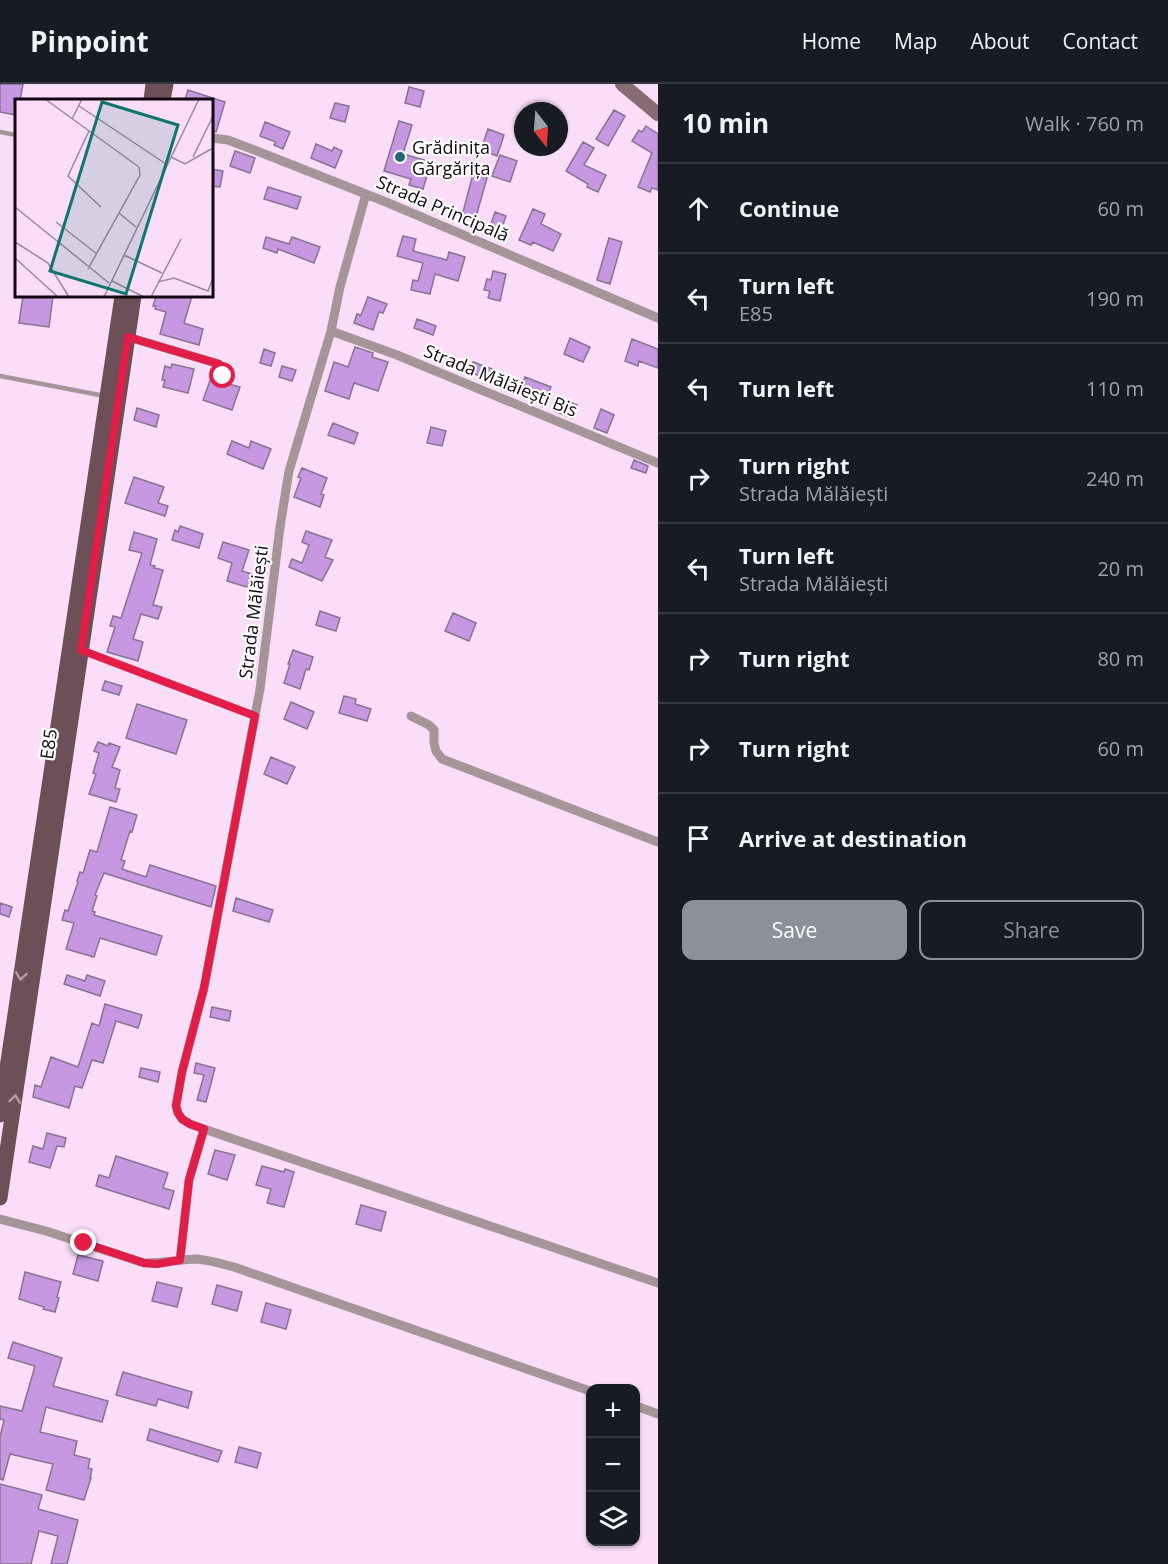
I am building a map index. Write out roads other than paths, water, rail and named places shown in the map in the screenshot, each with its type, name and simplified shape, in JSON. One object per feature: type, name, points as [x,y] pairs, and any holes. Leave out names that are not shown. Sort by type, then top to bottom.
[{"type":"main road","points":[[151,99],[153,84]]},
{"type":"main road","points":[[164,99],[166,84]]},
{"type":"main road","points":[[622,84],[658,114]]},
{"type":"main road","name":"E85","points":[[0,1115],[122,297]]},
{"type":"main road","name":"E85","points":[[0,1198],[134,297]]},
{"type":"street","name":"Strada Principală","points":[[213,138],[228,140],[366,194],[658,318]]},
{"type":"street","name":"Strada Mălăiești","points":[[366,194],[340,287],[331,331],[289,471],[255,716],[204,988],[182,1072],[176,1106],[182,1119],[190,1124],[658,1283]]},
{"type":"street","name":"Strada Mălăiești Bis","points":[[331,331],[397,355],[658,463]]},
{"type":"street","points":[[128,337],[219,364],[223,376]]},
{"type":"street","points":[[411,716],[434,730],[436,751],[442,759],[658,842]]},
{"type":"street","points":[[180,1260],[189,1180],[204,1129]]},
{"type":"street","points":[[0,1219],[46,1231],[144,1263],[157,1264],[199,1259],[234,1267],[586,1389]]},
{"type":"street","points":[[640,1407],[658,1414]]},
{"type":"lane","points":[[0,132],[15,135]]},
{"type":"lane","points":[[0,376],[107,396]]},
{"type":"lane","points":[[81,650],[255,716]]},
{"type":"place","name":"Grădinița Gărgărița","points":[[400,157]]}]
